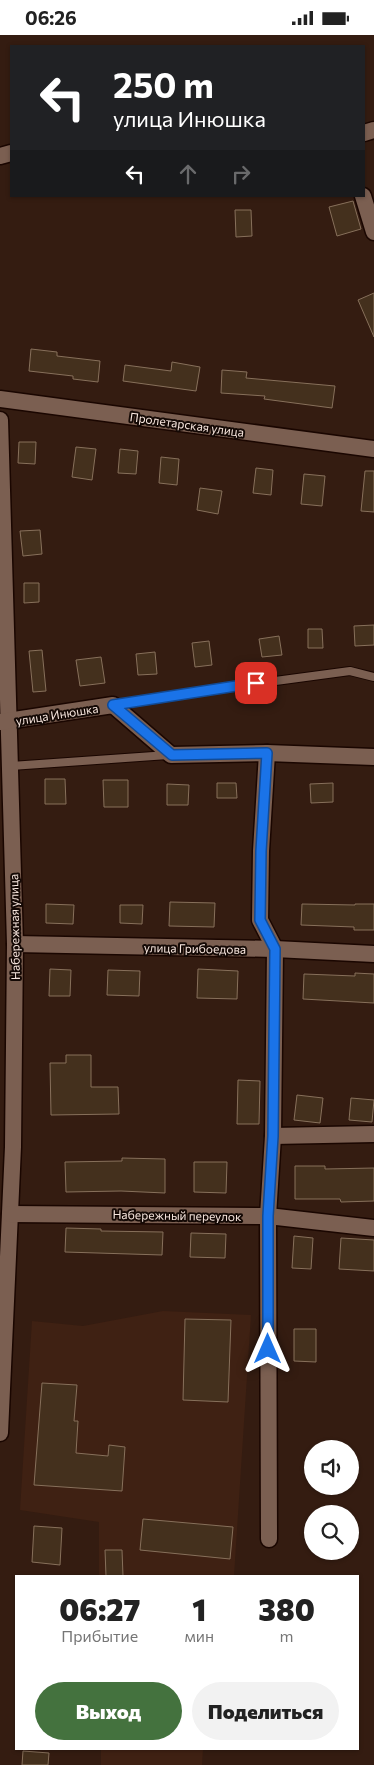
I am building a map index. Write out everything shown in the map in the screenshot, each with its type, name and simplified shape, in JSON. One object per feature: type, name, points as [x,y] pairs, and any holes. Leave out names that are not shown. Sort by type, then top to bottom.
[{"type":"street","points":[[363,197],[374,232]]},
{"type":"street","name":"Пролетарская улица","points":[[0,399],[374,449]]},
{"type":"street","name":"Набережная улица","points":[[0,420],[5,722],[11,766],[15,944],[13,1147],[0,1433]]},
{"type":"street","name":"улица Инюшка","points":[[5,722],[113,705],[172,755]]},
{"type":"street","points":[[172,755],[267,753],[374,757]]},
{"type":"street","points":[[267,753],[261,851],[260,920],[275,949],[273,1136],[268,1216],[268,1539]]},
{"type":"street","name":"улица Грибоедова","points":[[15,944],[275,949],[374,954]]},
{"type":"street","points":[[273,1136],[374,1134]]},
{"type":"street","name":"Набережный переулок","points":[[10,1214],[268,1216],[374,1228]]},
{"type":"lane","name":"улица Инюшка","points":[[113,705],[238,685],[350,671],[374,677]]},
{"type":"lane","points":[[11,766],[172,755]]},
{"type":"shaded area","points":[[163,1311],[251,1315],[234,1575],[99,1575],[99,1522],[20,1510],[32,1321],[83,1326]]},
{"type":"shaded area","points":[[101,1750],[203,1750],[202,1765],[101,1765]]},
{"type":"building","points":[[353,201],[361,229],[337,236],[329,207]]},
{"type":"building","points":[[235,210],[251,210],[252,236],[236,237]]},
{"type":"building","points":[[374,293],[374,337],[358,300]]},
{"type":"building","points":[[31,349],[57,352],[57,356],[100,361],[98,382],[73,379],[73,376],[29,371]]},
{"type":"building","points":[[172,362],[200,367],[196,391],[123,381],[125,365],[171,371]]},
{"type":"building","points":[[222,370],[247,372],[246,378],[335,386],[332,408],[264,399],[265,396],[221,393]]},
{"type":"building","points":[[19,442],[36,442],[35,464],[18,463]]},
{"type":"building","points":[[76,447],[96,449],[92,480],[72,477]]},
{"type":"building","points":[[120,449],[138,451],[136,474],[118,473]]},
{"type":"building","points":[[161,457],[179,459],[177,485],[159,483]]},
{"type":"building","points":[[256,468],[273,470],[271,495],[253,493]]},
{"type":"building","points":[[365,471],[374,471],[374,512],[361,511]]},
{"type":"building","points":[[304,474],[325,476],[322,506],[301,504]]},
{"type":"building","points":[[200,488],[222,491],[218,514],[197,510]]},
{"type":"building","points":[[40,530],[42,554],[23,556],[20,531]]},
{"type":"building","points":[[24,583],[39,583],[39,602],[24,603]]},
{"type":"building","points":[[374,625],[374,645],[355,646],[354,626]]},
{"type":"building","points":[[308,629],[322,629],[323,648],[308,648]]},
{"type":"building","points":[[279,636],[282,655],[262,657],[259,639]]},
{"type":"building","points":[[209,641],[212,665],[195,667],[192,643]]},
{"type":"building","points":[[42,650],[46,691],[33,692],[29,651]]},
{"type":"building","points":[[155,652],[157,674],[138,675],[136,654]]},
{"type":"building","points":[[101,657],[105,683],[80,686],[76,660]]},
{"type":"building","points":[[45,779],[65,779],[66,804],[45,804]]},
{"type":"building","points":[[103,780],[128,780],[128,807],[104,807]]},
{"type":"building","points":[[217,783],[236,783],[237,798],[217,798]]},
{"type":"building","points":[[333,783],[333,802],[311,803],[310,784]]},
{"type":"building","points":[[167,784],[189,785],[188,805],[167,805]]},
{"type":"building","points":[[170,902],[215,903],[214,927],[169,926]]},
{"type":"building","points":[[46,904],[74,905],[73,924],[46,923]]},
{"type":"building","points":[[302,904],[374,904],[374,930],[354,930],[354,927],[301,925]]},
{"type":"building","points":[[120,905],[143,905],[142,924],[120,923]]},
{"type":"building","points":[[50,969],[71,970],[70,996],[49,996]]},
{"type":"building","points":[[198,969],[238,971],[237,999],[197,998]]},
{"type":"building","points":[[108,970],[140,971],[139,996],[107,995]]},
{"type":"building","points":[[355,973],[374,974],[374,1003],[303,999],[304,974],[355,976]]},
{"type":"building","points":[[66,1055],[91,1055],[91,1087],[118,1087],[119,1114],[51,1115],[50,1063],[66,1063]]},
{"type":"building","points":[[238,1080],[260,1081],[259,1124],[237,1124]]},
{"type":"building","points":[[297,1095],[323,1098],[320,1123],[294,1120]]},
{"type":"building","points":[[351,1098],[374,1100],[372,1122],[349,1120]]},
{"type":"building","points":[[122,1158],[165,1159],[165,1193],[121,1191],[66,1192],[65,1162],[122,1161]]},
{"type":"building","points":[[194,1162],[227,1162],[226,1193],[194,1192]]},
{"type":"building","points":[[295,1166],[325,1166],[325,1169],[374,1168],[374,1201],[341,1202],[340,1199],[295,1199]]},
{"type":"building","points":[[66,1228],[101,1229],[101,1231],[163,1232],[162,1255],[65,1252]]},
{"type":"building","points":[[191,1233],[226,1234],[225,1258],[190,1257]]},
{"type":"building","points":[[294,1236],[313,1238],[311,1269],[292,1268]]},
{"type":"building","points":[[341,1238],[374,1240],[374,1271],[339,1269]]},
{"type":"building","points":[[185,1319],[231,1320],[228,1402],[183,1400]]},
{"type":"building","points":[[294,1329],[316,1329],[316,1362],[294,1361]]},
{"type":"building","points":[[42,1383],[77,1385],[74,1421],[78,1421],[76,1453],[108,1456],[109,1445],[125,1447],[122,1491],[34,1485]]},
{"type":"building","points":[[143,1519],[233,1527],[230,1559],[140,1550]]},
{"type":"building","points":[[34,1526],[62,1528],[60,1565],[32,1562]]},
{"type":"building","points":[[105,1550],[122,1550],[123,1575],[106,1575]]},
{"type":"building","points":[[23,1751],[49,1753],[48,1765],[22,1765]]},
{"type":"route","points":[[256,683],[113,705],[172,755],[267,753],[261,851],[260,920],[275,949],[273,1136],[268,1216],[268,1349]]}]
